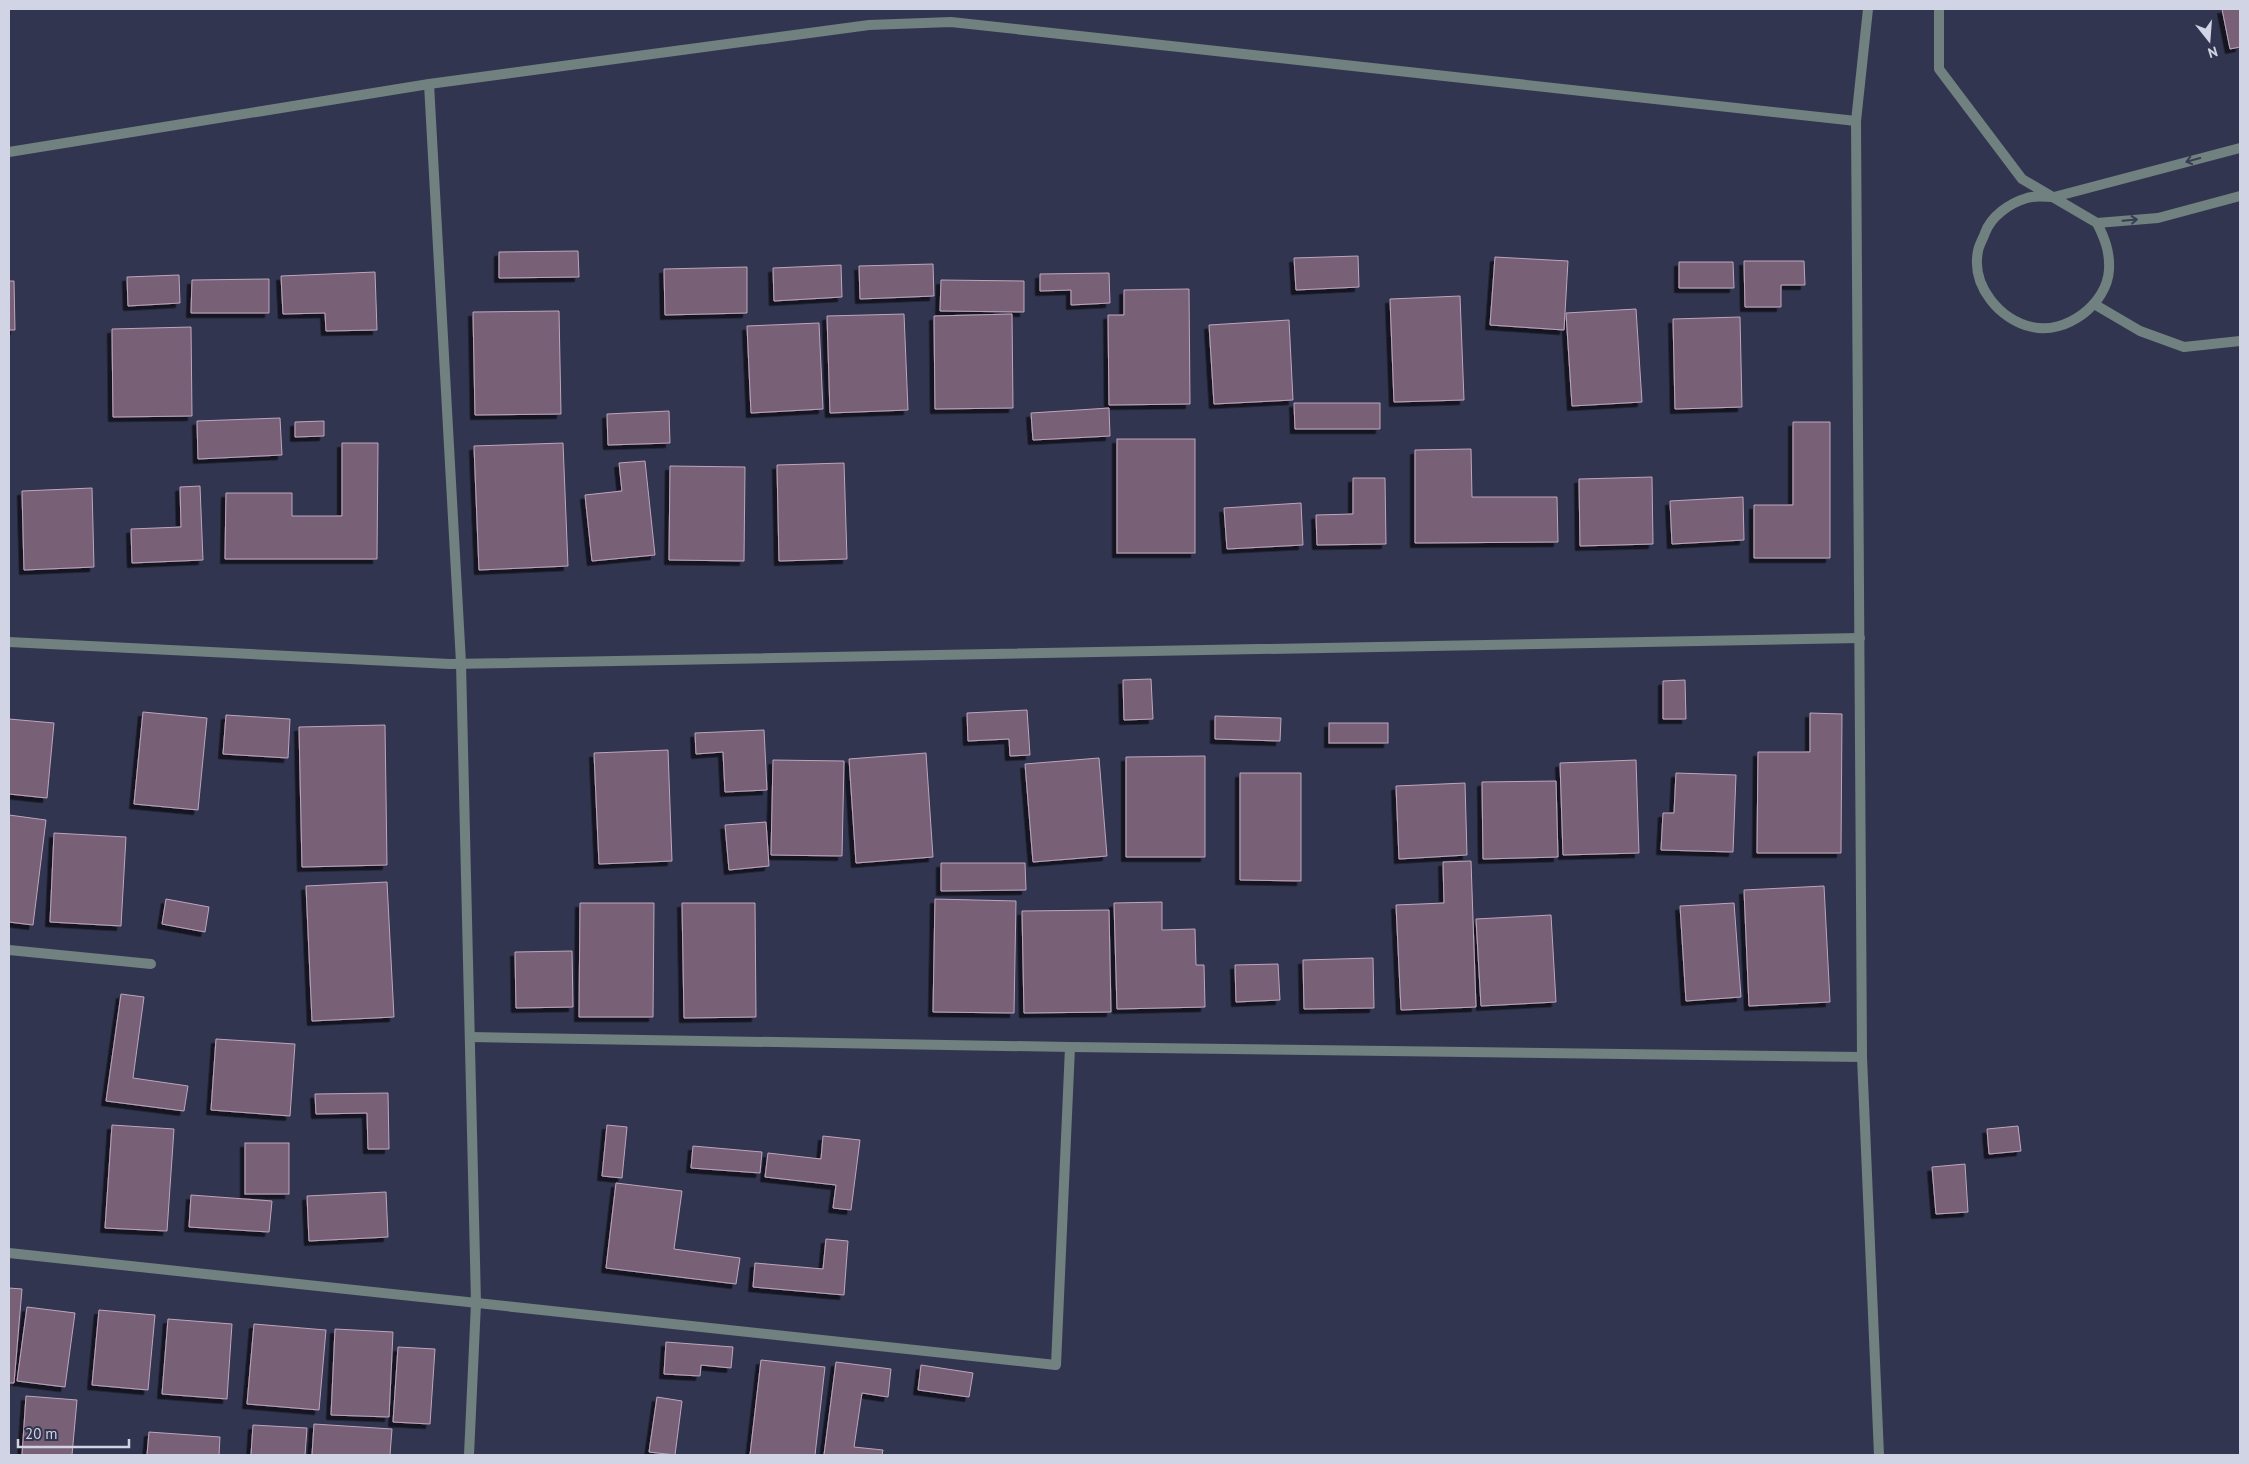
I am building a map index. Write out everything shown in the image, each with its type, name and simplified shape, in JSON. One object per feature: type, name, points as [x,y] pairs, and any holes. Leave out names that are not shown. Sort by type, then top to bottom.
[{"type":"street","points":[[1868,9],[1856,121],[1862,1057],[1879,1455]]},
{"type":"street","points":[[1939,9],[1938,68],[2022,179],[2054,197],[2097,223],[2108,246],[2109,272],[2100,296],[2082,315],[2059,326],[2033,328],[2009,318],[1990,300],[1979,277],[1978,252],[1987,228],[2004,208],[2028,197],[2054,197],[2240,148]]},
{"type":"street","points":[[9,152],[429,84],[869,24],[951,22],[1856,121]]},
{"type":"street","points":[[429,84],[461,663],[476,1303],[469,1455]]},
{"type":"street","points":[[2097,223],[2158,218],[2240,196]]},
{"type":"street","points":[[2094,304],[2140,331],[2184,348],[2240,341]]},
{"type":"street","points":[[9,642],[461,663],[1860,638]]},
{"type":"street","points":[[9,950],[152,964]]},
{"type":"street","points":[[470,1037],[1862,1057]]},
{"type":"street","points":[[9,1253],[1056,1366],[1070,1047]]},
{"type":"building","points":[[2222,9],[2240,9],[2240,47],[2230,49]]},
{"type":"building","points":[[578,251],[579,277],[499,278],[499,252]]},
{"type":"building","points":[[1358,256],[1359,287],[1296,290],[1294,258]]},
{"type":"building","points":[[1495,257],[1568,261],[1564,330],[1490,325]]},
{"type":"building","points":[[1744,261],[1804,261],[1805,285],[1781,285],[1781,307],[1745,307]]},
{"type":"building","points":[[1679,262],[1733,262],[1734,288],[1679,288]]},
{"type":"building","points":[[933,264],[934,296],[860,299],[859,266]]},
{"type":"building","points":[[841,265],[842,297],[774,301],[773,268]]},
{"type":"building","points":[[747,267],[747,313],[665,315],[664,269]]},
{"type":"building","points":[[375,272],[377,330],[326,331],[325,313],[283,314],[281,276]]},
{"type":"building","points":[[1109,273],[1110,303],[1071,305],[1071,290],[1040,291],[1040,274]]},
{"type":"building","points":[[179,275],[180,303],[128,306],[127,277]]},
{"type":"building","points":[[269,279],[269,313],[191,313],[192,280]]},
{"type":"building","points":[[941,280],[1024,281],[1024,312],[940,311]]},
{"type":"building","points":[[9,281],[14,281],[15,330],[9,330]]},
{"type":"building","points":[[1189,289],[1190,404],[1109,405],[1108,315],[1124,315],[1124,290]]},
{"type":"building","points":[[1460,296],[1464,400],[1394,402],[1390,299]]},
{"type":"building","points":[[1636,309],[1642,402],[1572,406],[1566,313]]},
{"type":"building","points":[[559,311],[561,414],[475,415],[473,312]]},
{"type":"building","points":[[904,314],[908,410],[830,413],[827,316]]},
{"type":"building","points":[[1012,314],[1013,408],[935,409],[934,316]]},
{"type":"building","points":[[1740,317],[1742,407],[1675,409],[1673,319]]},
{"type":"building","points":[[1289,320],[1293,400],[1214,404],[1209,325]]},
{"type":"building","points":[[819,323],[823,409],[751,413],[747,326]]},
{"type":"building","points":[[191,327],[192,416],[113,417],[112,329]]},
{"type":"building","points":[[1294,403],[1380,403],[1380,429],[1295,429]]},
{"type":"building","points":[[1109,408],[1110,436],[1033,440],[1031,413]]},
{"type":"building","points":[[669,411],[670,443],[608,445],[607,414]]},
{"type":"building","points":[[280,418],[282,455],[198,459],[197,421]]},
{"type":"building","points":[[324,421],[324,436],[295,437],[295,422]]},
{"type":"building","points":[[1793,422],[1830,422],[1830,558],[1754,558],[1754,505],[1793,505]]},
{"type":"building","points":[[1117,439],[1195,439],[1195,553],[1117,553]]},
{"type":"building","points":[[342,443],[378,443],[377,559],[225,559],[226,493],[292,493],[292,516],[342,516]]},
{"type":"building","points":[[563,443],[568,566],[479,570],[474,446]]},
{"type":"building","points":[[1471,449],[1472,497],[1557,497],[1558,542],[1415,543],[1415,450]]},
{"type":"building","points":[[645,461],[655,555],[592,561],[585,495],[622,491],[619,463]]},
{"type":"building","points":[[844,463],[847,559],[779,561],[777,465]]},
{"type":"building","points":[[670,466],[745,467],[744,561],[669,560]]},
{"type":"building","points":[[1652,477],[1653,544],[1580,546],[1579,479]]},
{"type":"building","points":[[1353,478],[1385,478],[1386,544],[1317,545],[1316,515],[1353,514]]},
{"type":"building","points":[[200,486],[203,560],[132,563],[131,529],[181,527],[180,487]]},
{"type":"building","points":[[92,488],[94,567],[24,570],[22,491]]},
{"type":"building","points":[[1743,497],[1744,540],[1672,544],[1670,501]]},
{"type":"building","points":[[1301,503],[1303,545],[1227,549],[1224,508]]},
{"type":"building","points":[[1151,679],[1153,719],[1124,720],[1123,680]]},
{"type":"building","points":[[1685,680],[1686,719],[1663,719],[1663,681]]},
{"type":"building","points":[[1027,710],[1030,755],[1010,756],[1009,739],[968,741],[967,713]]},
{"type":"building","points":[[143,712],[207,718],[198,810],[134,804]]},
{"type":"building","points":[[1810,713],[1842,714],[1841,853],[1757,853],[1758,752],[1810,752]]},
{"type":"building","points":[[226,715],[290,719],[288,758],[223,754]]},
{"type":"building","points":[[1215,716],[1281,718],[1280,741],[1215,739]]},
{"type":"building","points":[[9,719],[54,723],[47,798],[9,794]]},
{"type":"building","points":[[1329,723],[1388,723],[1388,743],[1329,743]]},
{"type":"building","points":[[385,725],[387,865],[302,867],[299,727]]},
{"type":"building","points":[[764,730],[767,790],[725,792],[723,752],[696,754],[695,733]]},
{"type":"building","points":[[668,750],[672,861],[599,864],[594,753]]},
{"type":"building","points":[[926,753],[933,857],[856,863],[849,759]]},
{"type":"building","points":[[1205,756],[1205,857],[1126,857],[1126,757]]},
{"type":"building","points":[[1099,758],[1107,856],[1033,862],[1025,764]]},
{"type":"building","points":[[773,760],[844,761],[842,856],[771,855]]},
{"type":"building","points":[[1636,760],[1639,853],[1563,855],[1560,763]]},
{"type":"building","points":[[1240,773],[1301,773],[1301,881],[1240,880]]},
{"type":"building","points":[[1676,773],[1736,775],[1733,852],[1661,850],[1663,813],[1674,813]]},
{"type":"building","points":[[1556,781],[1558,857],[1483,859],[1482,782]]},
{"type":"building","points":[[1465,783],[1467,855],[1399,859],[1396,786]]},
{"type":"building","points":[[9,815],[46,820],[33,925],[9,922]]},
{"type":"building","points":[[766,822],[769,866],[729,870],[725,825]]},
{"type":"building","points":[[54,833],[126,837],[121,926],[50,922]]},
{"type":"building","points":[[1471,861],[1476,1007],[1401,1010],[1396,905],[1444,903],[1443,862]]},
{"type":"building","points":[[941,863],[1025,863],[1026,890],[941,891]]},
{"type":"building","points":[[387,882],[394,1017],[312,1021],[306,886]]},
{"type":"building","points":[[1824,886],[1830,1002],[1749,1006],[1744,890]]},
{"type":"building","points":[[166,899],[209,907],[205,932],[162,924]]},
{"type":"building","points":[[935,899],[1016,901],[1014,1013],[933,1012]]},
{"type":"building","points":[[1162,902],[1162,930],[1195,929],[1196,965],[1204,965],[1205,1007],[1117,1009],[1114,903]]},
{"type":"building","points":[[580,903],[654,903],[653,1017],[579,1017]]},
{"type":"building","points":[[682,903],[755,903],[756,1017],[684,1018]]},
{"type":"building","points":[[1734,903],[1741,997],[1686,1001],[1680,906]]},
{"type":"building","points":[[1109,910],[1111,1012],[1024,1013],[1022,911]]},
{"type":"building","points":[[1551,915],[1556,1002],[1481,1006],[1476,919]]},
{"type":"building","points":[[572,951],[573,1007],[516,1008],[515,952]]},
{"type":"building","points":[[1373,958],[1374,1008],[1304,1009],[1303,960]]},
{"type":"building","points":[[1278,964],[1280,1000],[1236,1002],[1235,965]]},
{"type":"building","points":[[121,994],[144,997],[133,1078],[188,1086],[184,1111],[106,1101]]},
{"type":"building","points":[[216,1039],[295,1044],[290,1116],[211,1110]]},
{"type":"building","points":[[388,1093],[389,1149],[368,1149],[367,1113],[316,1114],[315,1094]]},
{"type":"building","points":[[112,1125],[174,1129],[167,1231],[105,1228]]},
{"type":"building","points":[[607,1125],[627,1127],[622,1178],[602,1176]]},
{"type":"building","points":[[2018,1126],[2021,1151],[1989,1154],[1987,1129]]},
{"type":"building","points":[[823,1136],[860,1140],[851,1210],[833,1208],[836,1185],[765,1177],[768,1153],[821,1159]]},
{"type":"building","points":[[245,1143],[289,1143],[289,1194],[245,1194]]},
{"type":"building","points":[[693,1146],[762,1152],[760,1173],[691,1168]]},
{"type":"building","points":[[1965,1164],[1968,1212],[1936,1214],[1932,1167]]},
{"type":"building","points":[[616,1183],[682,1191],[674,1249],[740,1258],[736,1284],[606,1268]]},
{"type":"building","points":[[386,1192],[388,1237],[309,1241],[307,1196]]},
{"type":"building","points":[[191,1195],[272,1201],[269,1232],[189,1227]]},
{"type":"building","points":[[826,1239],[848,1241],[844,1295],[753,1287],[755,1263],[823,1269]]},
{"type":"building","points":[[9,1288],[22,1289],[14,1383],[9,1383]]},
{"type":"building","points":[[27,1307],[75,1313],[65,1387],[17,1381]]},
{"type":"building","points":[[99,1310],[155,1315],[148,1390],[92,1385]]},
{"type":"building","points":[[168,1319],[232,1324],[227,1399],[162,1394]]},
{"type":"building","points":[[254,1324],[326,1330],[319,1410],[247,1404]]},
{"type":"building","points":[[335,1329],[393,1332],[389,1417],[331,1415]]},
{"type":"building","points":[[666,1342],[733,1347],[731,1368],[701,1365],[700,1376],[664,1374]]},
{"type":"building","points":[[398,1347],[435,1349],[430,1424],[393,1422]]},
{"type":"building","points":[[761,1360],[825,1367],[815,1455],[750,1455]]},
{"type":"building","points":[[836,1362],[891,1369],[888,1397],[862,1393],[854,1447],[883,1450],[882,1455],[824,1455]]},
{"type":"building","points":[[921,1365],[973,1373],[969,1397],[918,1390]]},
{"type":"building","points":[[26,1396],[77,1400],[72,1455],[22,1455]]},
{"type":"building","points":[[657,1397],[682,1401],[675,1455],[649,1452]]},
{"type":"building","points":[[314,1424],[392,1429],[390,1455],[312,1455]]},
{"type":"building","points":[[253,1425],[307,1428],[305,1455],[251,1455]]},
{"type":"building","points":[[149,1432],[220,1437],[219,1455],[147,1455]]}]
